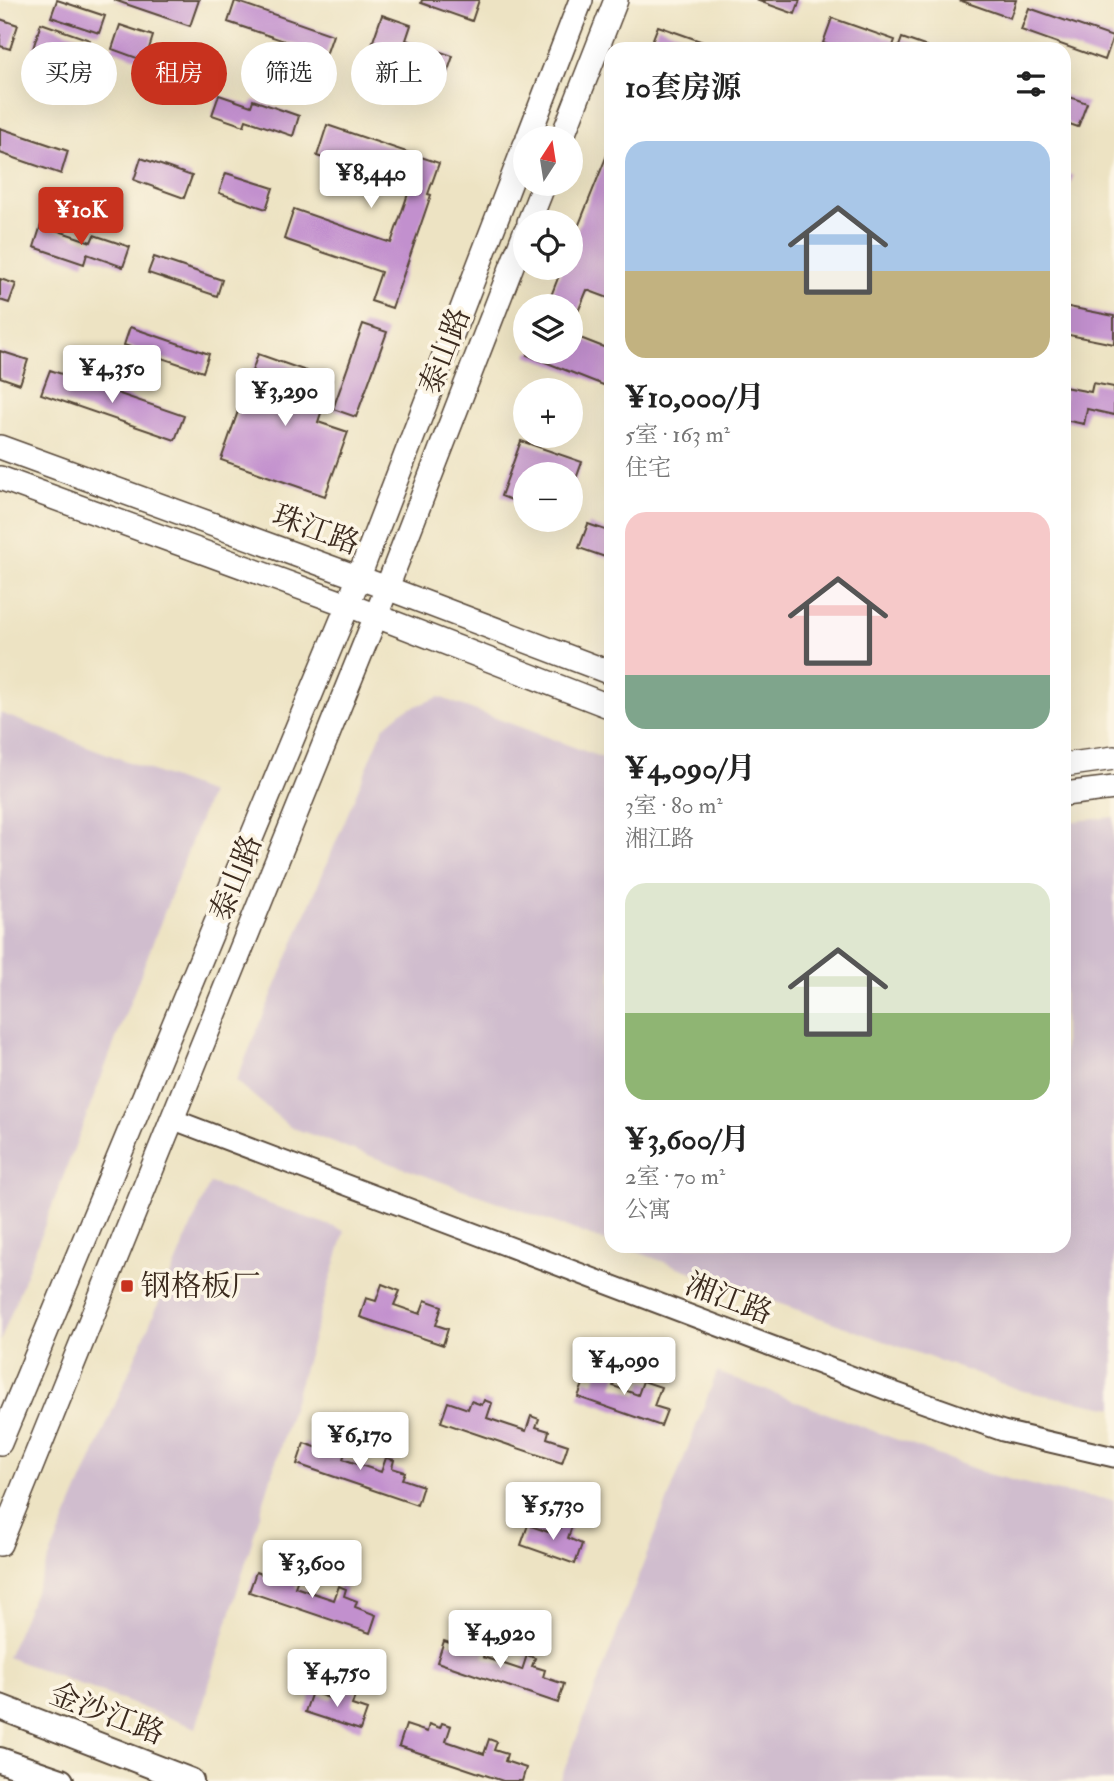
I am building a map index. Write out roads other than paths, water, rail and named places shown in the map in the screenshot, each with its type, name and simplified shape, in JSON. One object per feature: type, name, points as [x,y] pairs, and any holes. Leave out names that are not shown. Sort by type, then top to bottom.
[{"type":"main road","points":[[533,126],[581,0]]},
{"type":"main road","points":[[567,126],[615,0]]},
{"type":"main road","name":"泰山路","points":[[0,1443],[348,606],[513,176]]},
{"type":"main road","name":"泰山路","points":[[0,1544],[376,616],[513,263]]},
{"type":"main road","name":"珠江路","points":[[0,447],[604,670]]},
{"type":"main road","points":[[0,478],[376,616],[604,705]]},
{"type":"main road","points":[[1071,764],[1114,758]]},
{"type":"main road","points":[[1071,793],[1114,788]]},
{"type":"main road","name":"金沙江路","points":[[0,1707],[191,1781]]},
{"type":"main road","points":[[0,1760],[61,1781]]},
{"type":"street","name":"湘江路","points":[[172,1119],[885,1389],[1003,1431],[1114,1457]]},
{"type":"place","name":"钢格板厂","points":[[127,1286]]}]
